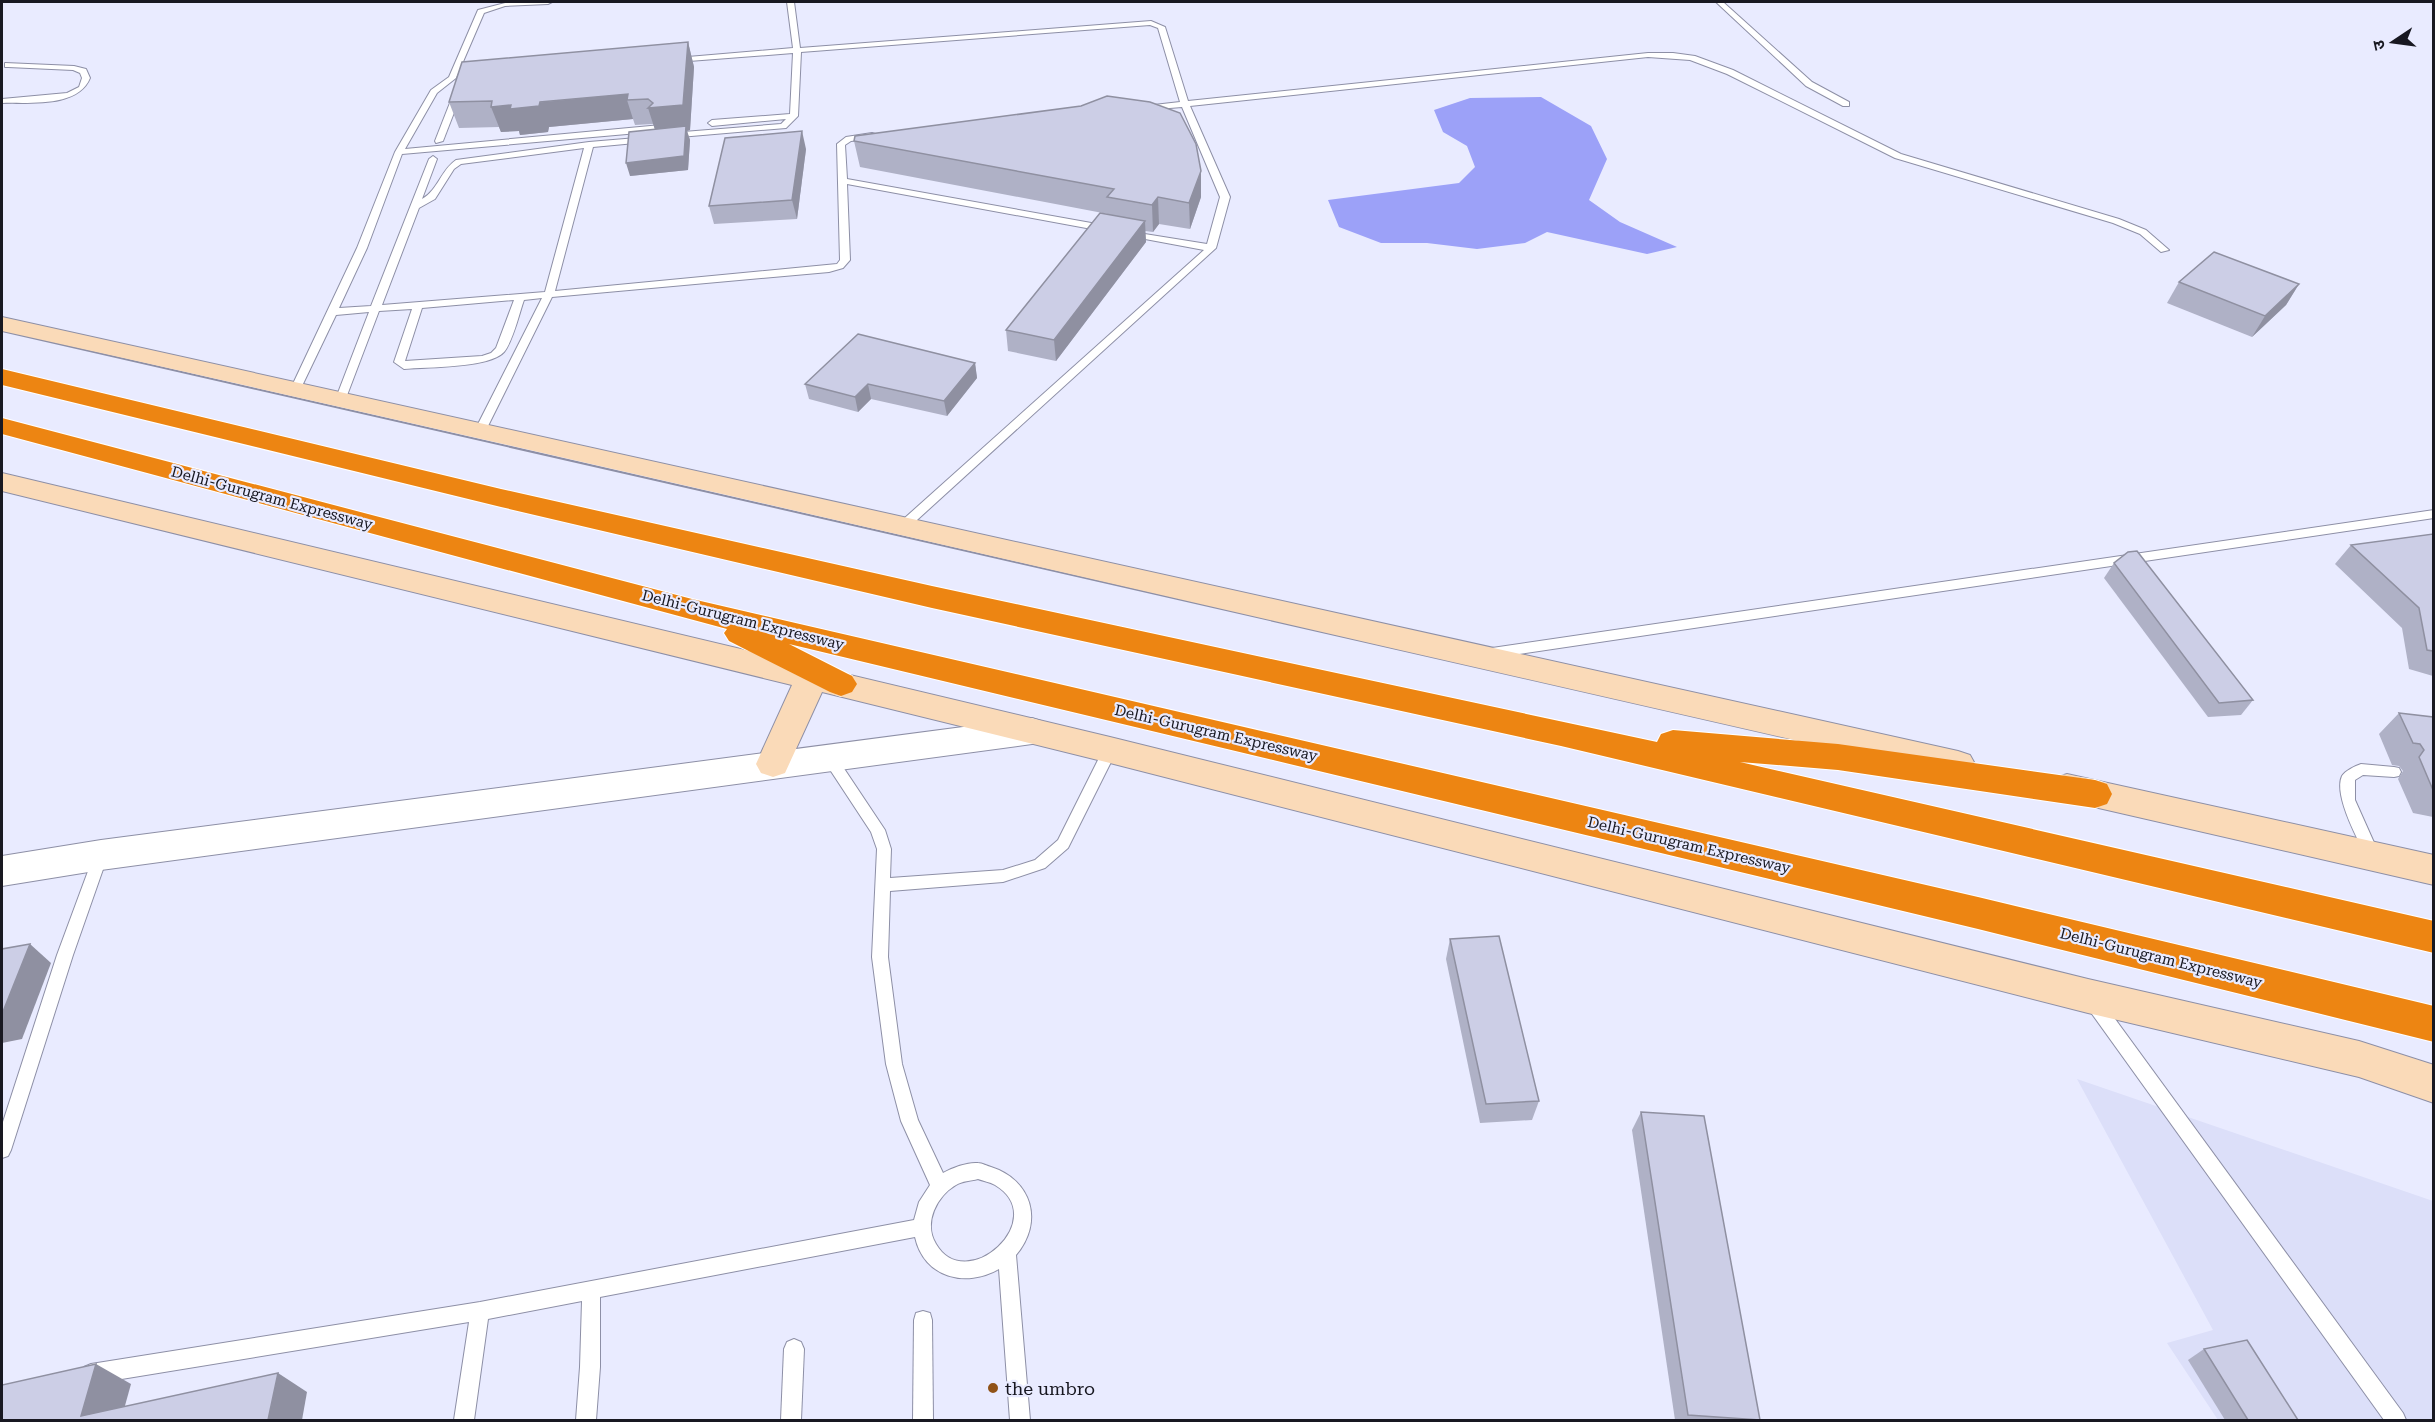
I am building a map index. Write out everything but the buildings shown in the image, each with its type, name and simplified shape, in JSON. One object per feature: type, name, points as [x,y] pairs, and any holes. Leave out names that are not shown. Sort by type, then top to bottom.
[{"type":"highway","points":[[2,377],[501,498],[932,597],[1561,734],[2433,937]]},
{"type":"highway","name":"Delhi-Gurugram Expressway","points":[[2,426],[692,610],[1989,916],[2433,1024]]},
{"type":"highway","points":[[692,610],[826,681]]},
{"type":"highway","points":[[1561,734],[1838,757],[2096,794]]},
{"type":"main road","points":[[2,324],[341,398],[1469,657],[2433,870]]},
{"type":"main road","points":[[2,483],[1110,750],[2088,996],[2359,1059],[2433,1084]]},
{"type":"main road","points":[[773,764],[826,681]]},
{"type":"street","points":[[2,871],[101,855],[828,756],[1032,731]]},
{"type":"lane","points":[[452,79],[481,12],[489,7],[501,5],[548,2]]},
{"type":"lane","points":[[414,207],[432,197],[451,167],[459,162],[589,145],[783,126],[794,116],[797,51],[790,2]]},
{"type":"lane","points":[[1719,2],[1809,84],[1846,104]]},
{"type":"lane","points":[[666,61],[1151,23],[1161,27],[1185,104],[1224,197],[1211,248],[902,527]]},
{"type":"lane","points":[[1138,109],[1648,55],[1673,55],[1692,58],[1730,72],[1898,156],[2116,220],[2143,232],[2164,250]]},
{"type":"lane","points":[[2,101],[69,96],[82,88],[86,78],[83,71],[74,68],[4,68]]},
{"type":"lane","points":[[296,388],[362,248],[399,152],[434,92],[452,79],[464,77]]},
{"type":"lane","points":[[439,141],[459,87],[452,79]]},
{"type":"lane","points":[[399,152],[794,116]]},
{"type":"lane","points":[[332,312],[520,297],[829,269],[840,266],[845,260],[842,142],[877,135]]},
{"type":"lane","points":[[481,430],[549,294],[589,145]]},
{"type":"lane","points":[[341,398],[433,159]]},
{"type":"lane","points":[[844,181],[1211,248]]},
{"type":"lane","points":[[418,306],[399,362],[404,366],[484,359],[495,355],[501,349],[520,297]]},
{"type":"lane","points":[[1469,657],[2433,514]]},
{"type":"lane","points":[[882,885],[1003,876],[1040,864],[1063,843],[1110,750]]},
{"type":"lane","points":[[828,756],[878,830],[884,849],[880,957],[894,1064],[910,1121],[940,1187]]},
{"type":"lane","points":[[2373,856],[2348,800],[2348,778],[2361,769],[2394,772]]},
{"type":"lane","points":[[2,1150],[65,955],[101,855]]},
{"type":"lane","points":[[2088,996],[2396,1420]]},
{"type":"lane","points":[[978,1171],[993,1173],[1006,1180],[1016,1190],[1022,1206],[1023,1222],[1017,1239],[1007,1255],[991,1265],[974,1270],[956,1270],[940,1263],[928,1252],[922,1236],[922,1227],[927,1205],[940,1187],[962,1173],[978,1171]]},
{"type":"lane","points":[[72,1378],[480,1311],[922,1227]]},
{"type":"lane","points":[[1007,1255],[1020,1420]]},
{"type":"lane","points":[[586,1420],[590,1367],[591,1290]]},
{"type":"lane","points":[[464,1420],[480,1311]]},
{"type":"lane","points":[[923,1320],[923,1420]]},
{"type":"lane","points":[[791,1420],[794,1349]]},
{"type":"shaded area","points":[[2077,1079],[2433,1201],[2433,1420],[2218,1420],[2167,1343],[2213,1330]]},
{"type":"water","points":[[1541,97],[1591,126],[1607,159],[1589,200],[1620,222],[1677,247],[1647,254],[1547,232],[1525,243],[1477,249],[1427,243],[1381,243],[1339,227],[1328,200],[1459,183],[1475,167],[1467,146],[1443,132],[1434,110],[1470,98]]},
{"type":"place","name":"the umbro","points":[[993,1388]]}]
